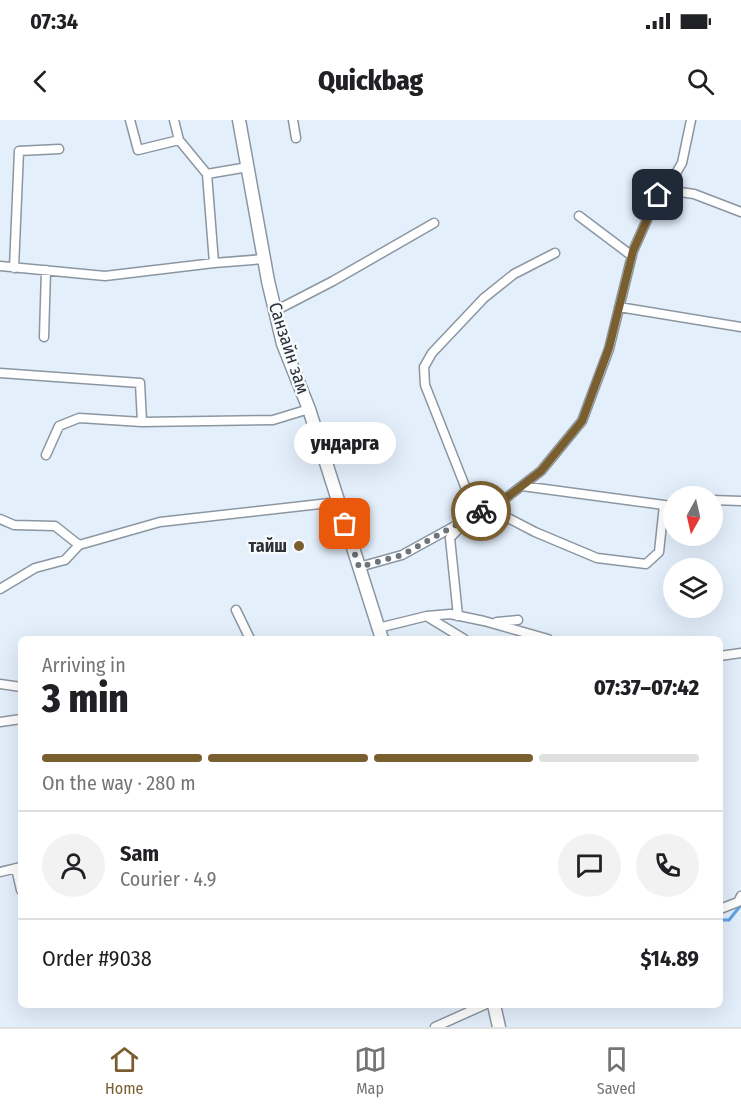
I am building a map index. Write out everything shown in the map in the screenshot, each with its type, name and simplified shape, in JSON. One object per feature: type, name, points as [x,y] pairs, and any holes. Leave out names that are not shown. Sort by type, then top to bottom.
[{"type":"main road","name":"Санзайн зам","points":[[239,120],[264,259],[284,344],[309,409],[380,633]]},
{"type":"main road","points":[[495,1008],[499,1027]]},
{"type":"street","points":[[130,120],[138,150],[179,140]]},
{"type":"street","points":[[174,120],[179,140],[207,174],[214,263]]},
{"type":"street","points":[[293,120],[296,138]]},
{"type":"street","points":[[359,567],[402,555],[489,508],[541,471],[582,421],[609,348],[632,256],[658,195],[666,190],[682,163],[691,120]]},
{"type":"street","points":[[14,267],[19,151],[59,149]]},
{"type":"street","points":[[207,174],[248,167]]},
{"type":"street","points":[[666,190],[694,194],[741,212]]},
{"type":"street","points":[[579,216],[632,256]]},
{"type":"street","points":[[275,311],[333,281],[434,223]]},
{"type":"street","points":[[472,517],[425,385],[424,367],[432,353],[484,298],[514,274],[555,253]]},
{"type":"street","points":[[0,266],[105,276],[264,259]]},
{"type":"street","points":[[44,337],[46,270]]},
{"type":"street","points":[[619,307],[741,327]]},
{"type":"street","points":[[0,373],[140,383],[142,422]]},
{"type":"street","points":[[46,455],[59,426],[79,418],[142,422],[273,420],[309,409]]},
{"type":"street","points":[[522,486],[663,505]]},
{"type":"street","points":[[723,500],[741,501]]},
{"type":"street","points":[[0,589],[35,568],[65,560],[79,545],[160,522],[338,502]]},
{"type":"street","points":[[489,508],[535,532],[597,558],[646,564],[659,552],[663,514]]},
{"type":"street","points":[[458,616],[450,538],[472,517]]},
{"type":"street","points":[[0,519],[14,525],[55,526],[79,545]]},
{"type":"street","points":[[236,610],[249,636]]},
{"type":"street","points":[[427,616],[459,636]]},
{"type":"street","points":[[380,633],[427,616],[458,616],[537,636]]},
{"type":"street","points":[[484,621],[518,620]]},
{"type":"street","points":[[723,656],[741,653]]},
{"type":"street","points":[[0,684],[18,687]]},
{"type":"street","points":[[0,722],[18,719]]},
{"type":"street","points":[[0,872],[18,868]]},
{"type":"street","points":[[723,908],[738,902],[741,896]]},
{"type":"street","points":[[435,1027],[477,1008]]},
{"type":"waterway","points":[[723,920],[729,920],[741,905]]},
{"type":"way so far","points":[[345,524],[359,567],[402,555],[481,511]]},
{"type":"place","name":"ундарга","points":[[345,524]]},
{"type":"place","name":"тайш","points":[[299,546]]},
{"type":"route","points":[[481,511],[506,498],[541,471],[582,421],[609,348],[633,251],[658,195]]}]
